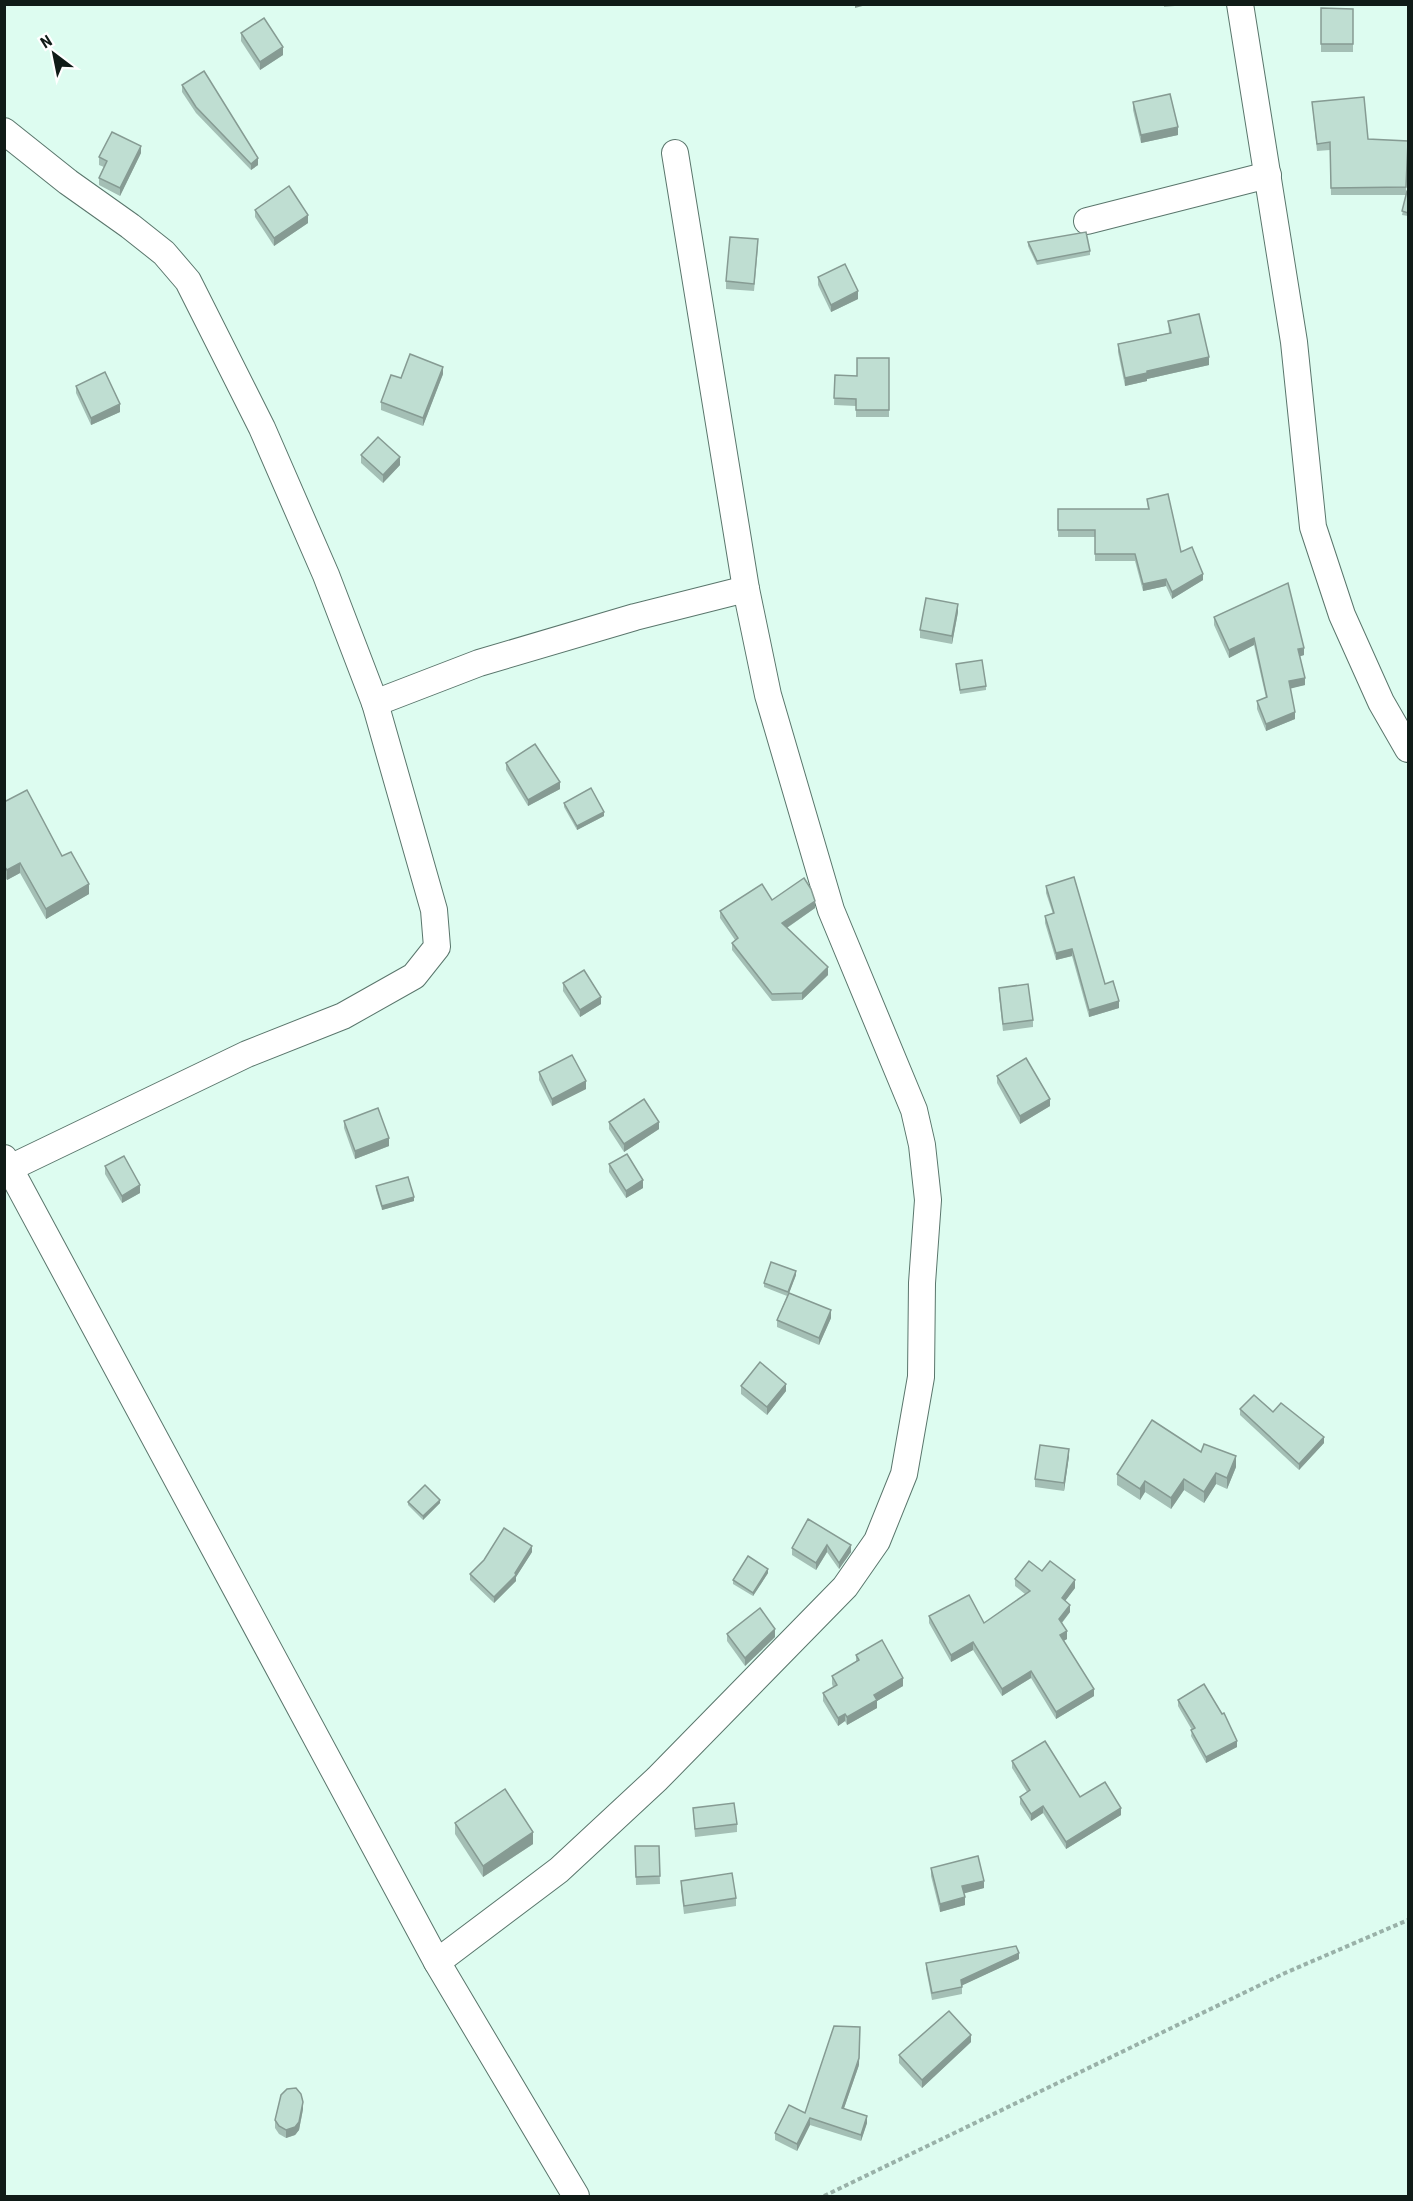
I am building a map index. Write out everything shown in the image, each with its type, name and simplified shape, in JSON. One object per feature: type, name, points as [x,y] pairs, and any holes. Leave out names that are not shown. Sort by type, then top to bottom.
[{"type":"street","points":[[1240,4],[1294,342],[1313,527],[1342,615],[1381,702],[1408,749]]},
{"type":"street","points":[[4,131],[164,253],[188,281],[262,428],[326,576],[375,703],[434,910],[437,947],[414,976],[343,1016],[248,1054],[7,1163],[437,1962],[576,2196]]},
{"type":"street","points":[[437,1962],[559,1870],[657,1779],[845,1587],[877,1541],[904,1474],[921,1377],[922,1283],[928,1200],[922,1145],[914,1110],[831,910],[768,695],[746,590],[675,153]]},
{"type":"street","points":[[1087,221],[1268,175]]},
{"type":"street","points":[[375,703],[479,663],[635,617],[746,590]]},
{"type":"path","points":[[824,2196],[1285,1973],[1408,1920]]},
{"type":"building","points":[[1321,8],[1353,9],[1353,44],[1321,44]]},
{"type":"building","points":[[264,18],[283,47],[260,62],[241,33]]},
{"type":"building","points":[[204,71],[258,158],[251,164],[196,107],[182,85]]},
{"type":"building","points":[[1170,94],[1178,127],[1141,135],[1133,102]]},
{"type":"building","points":[[1364,97],[1368,139],[1408,141],[1406,187],[1331,188],[1330,142],[1317,144],[1312,102]]},
{"type":"building","points":[[112,132],[141,146],[120,188],[99,178],[107,161],[99,157]]},
{"type":"building","points":[[289,186],[308,215],[274,238],[255,210]]},
{"type":"building","points":[[1408,191],[1408,213],[1402,211]]},
{"type":"building","points":[[1086,232],[1090,251],[1037,261],[1028,242]]},
{"type":"building","points":[[730,237],[758,239],[754,284],[726,281]]},
{"type":"building","points":[[845,264],[858,291],[831,305],[818,277]]},
{"type":"building","points":[[1199,314],[1209,357],[1125,378],[1118,344],[1171,333],[1168,321]]},
{"type":"building","points":[[410,354],[443,367],[423,418],[381,402],[391,375],[401,378]]},
{"type":"building","points":[[857,358],[889,358],[889,410],[856,410],[856,399],[834,398],[835,375],[857,376]]},
{"type":"building","points":[[105,372],[120,404],[91,418],[76,386]]},
{"type":"building","points":[[378,437],[400,457],[383,475],[361,455]]},
{"type":"building","points":[[1168,494],[1181,552],[1192,547],[1203,574],[1172,592],[1166,579],[1143,584],[1135,554],[1095,554],[1095,530],[1058,530],[1058,509],[1149,509],[1147,499]]},
{"type":"building","points":[[1288,583],[1304,648],[1298,649],[1305,678],[1289,681],[1295,712],[1266,724],[1257,701],[1267,697],[1254,638],[1229,650],[1214,617]]},
{"type":"building","points":[[926,598],[958,604],[952,636],[920,630]]},
{"type":"building","points":[[982,660],[986,686],[960,690],[956,664]]},
{"type":"building","points":[[535,744],[560,782],[528,800],[506,763]]},
{"type":"building","points":[[591,788],[604,812],[577,826],[564,803]]},
{"type":"building","points":[[27,790],[62,856],[71,852],[89,884],[46,909],[20,863],[7,870],[4,866],[4,802]]},
{"type":"building","points":[[1074,877],[1105,984],[1113,981],[1119,1001],[1089,1010],[1072,949],[1056,953],[1045,916],[1054,913],[1046,886]]},
{"type":"building","points":[[804,878],[815,901],[782,923],[828,967],[802,993],[772,994],[732,943],[738,938],[720,911],[762,884],[772,900]]},
{"type":"building","points":[[584,970],[601,997],[580,1010],[563,983]]},
{"type":"building","points":[[1028,984],[1033,1020],[1003,1024],[999,988]]},
{"type":"building","points":[[572,1055],[586,1081],[552,1099],[539,1072]]},
{"type":"building","points":[[1026,1058],[1050,1099],[1020,1116],[997,1076]]},
{"type":"building","points":[[644,1099],[659,1122],[624,1144],[609,1122]]},
{"type":"building","points":[[378,1108],[389,1138],[355,1151],[344,1121]]},
{"type":"building","points":[[627,1154],[643,1180],[626,1191],[609,1164]]},
{"type":"building","points":[[124,1156],[140,1185],[122,1196],[105,1166]]},
{"type":"building","points":[[408,1177],[414,1197],[382,1206],[376,1186]]},
{"type":"building","points":[[771,1262],[796,1271],[788,1292],[764,1283]]},
{"type":"building","points":[[789,1293],[831,1310],[819,1338],[777,1320]]},
{"type":"building","points":[[760,1362],[786,1384],[767,1407],[741,1386]]},
{"type":"building","points":[[1254,1395],[1273,1412],[1281,1403],[1324,1437],[1299,1464],[1240,1409]]},
{"type":"building","points":[[1152,1420],[1201,1452],[1204,1444],[1236,1456],[1227,1478],[1216,1473],[1204,1492],[1184,1479],[1171,1498],[1145,1481],[1140,1489],[1117,1474]]},
{"type":"building","points":[[1040,1445],[1069,1449],[1064,1483],[1035,1479]]},
{"type":"building","points":[[425,1485],[440,1500],[423,1516],[408,1502]]},
{"type":"building","points":[[808,1519],[851,1545],[839,1563],[827,1545],[816,1563],[792,1548]]},
{"type":"building","points":[[504,1528],[532,1546],[515,1573],[516,1575],[494,1597],[470,1574],[484,1560]]},
{"type":"building","points":[[748,1556],[768,1569],[753,1593],[733,1580]]},
{"type":"building","points":[[1029,1561],[1042,1571],[1050,1561],[1075,1580],[1062,1598],[1070,1605],[1059,1619],[1067,1631],[1060,1635],[1094,1689],[1056,1712],[1031,1671],[1002,1689],[973,1642],[951,1655],[929,1616],[969,1595],[984,1623],[1030,1591],[1015,1579]]},
{"type":"building","points":[[760,1608],[775,1629],[745,1658],[727,1634]]},
{"type":"building","points":[[882,1640],[903,1678],[874,1695],[877,1700],[847,1717],[845,1714],[838,1718],[823,1693],[837,1685],[832,1676],[859,1660],[856,1655]]},
{"type":"building","points":[[1204,1684],[1222,1714],[1224,1713],[1237,1741],[1206,1757],[1191,1730],[1195,1728],[1178,1700]]},
{"type":"building","points":[[1045,1741],[1080,1797],[1105,1782],[1121,1808],[1066,1842],[1043,1806],[1031,1814],[1020,1797],[1030,1790],[1012,1761]]},
{"type":"building","points":[[505,1789],[533,1832],[483,1866],[455,1823]]},
{"type":"building","points":[[734,1803],[737,1824],[695,1829],[693,1808]]},
{"type":"building","points":[[635,1846],[659,1846],[660,1876],[636,1877]]},
{"type":"building","points":[[978,1856],[984,1881],[962,1886],[965,1897],[940,1904],[931,1868]]},
{"type":"building","points":[[732,1873],[736,1898],[684,1906],[681,1881]]},
{"type":"building","points":[[1016,1946],[1019,1953],[961,1980],[962,1987],[932,1993],[926,1963]]},
{"type":"building","points":[[949,2011],[971,2035],[922,2080],[899,2055]]},
{"type":"building","points":[[834,2026],[860,2027],[859,2058],[842,2108],[867,2116],[861,2135],[810,2118],[797,2144],[775,2133],[789,2105],[805,2113]]},
{"type":"building","points":[[296,2088],[303,2102],[299,2122],[295,2127],[286,2130],[275,2120],[281,2095],[287,2089]]}]
